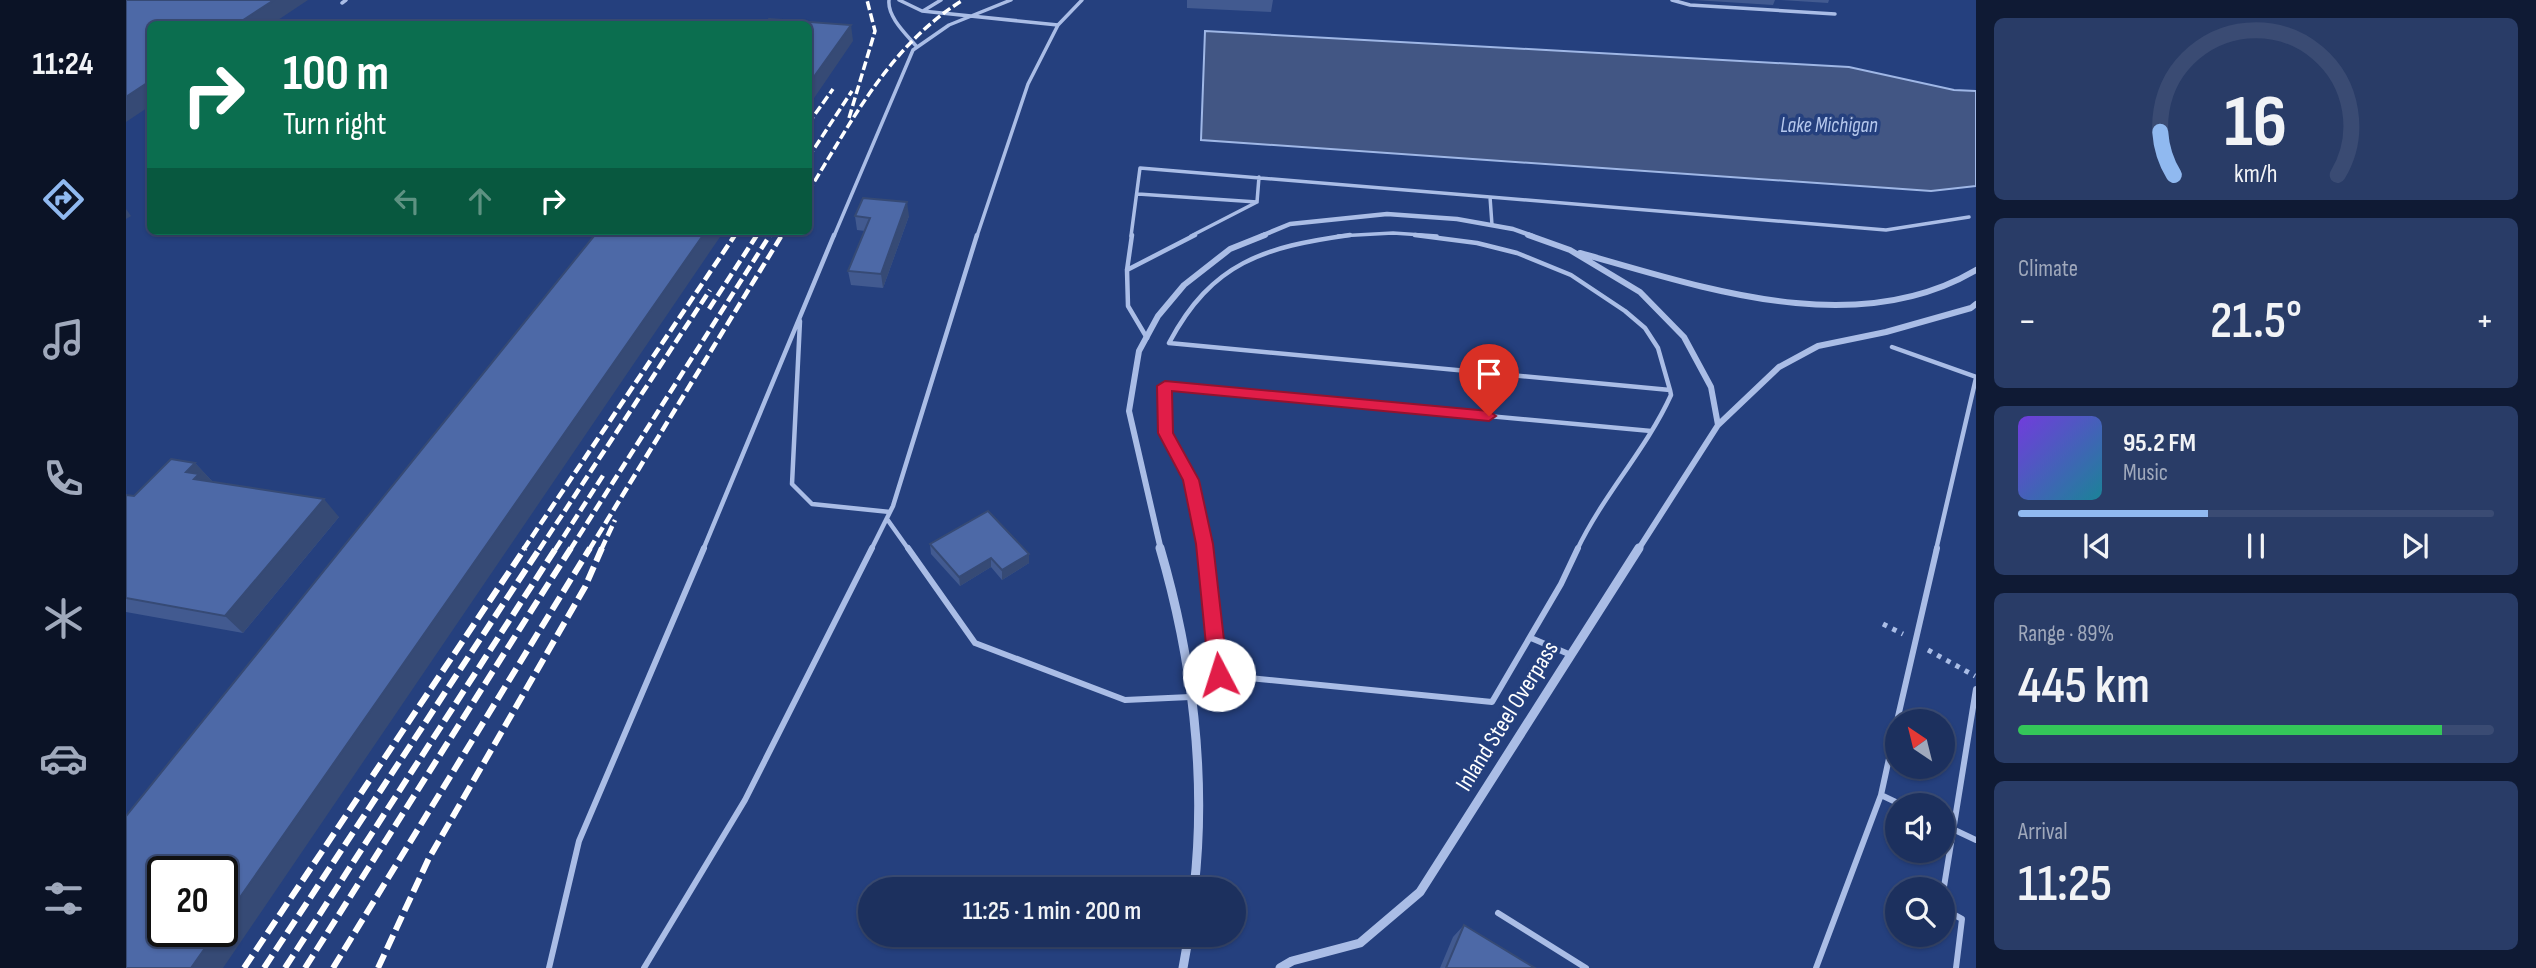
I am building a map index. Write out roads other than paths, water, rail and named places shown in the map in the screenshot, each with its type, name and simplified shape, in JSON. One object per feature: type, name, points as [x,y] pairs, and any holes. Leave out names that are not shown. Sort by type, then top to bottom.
[{"type":"street","points":[[1195,877],[1200,838],[1197,749],[1178,608],[1153,523],[1129,411],[1139,351],[1158,316],[1184,285],[1230,249],[1290,224],[1387,214],[1457,219],[1513,229],[1570,250],[1713,289],[1762,299],[1831,304],[1903,300],[1949,286],[1976,270]]},
{"type":"street","points":[[1570,250],[1640,292],[1684,337],[1711,387],[1718,425]]},
{"type":"street","name":"Inland Steel Overpass","points":[[1280,968],[1292,961],[1360,943],[1420,892],[1718,425],[1779,367],[1818,346],[1886,332],[1971,308],[1976,304]]},
{"type":"street","points":[[1182,968],[1186,947]]},
{"type":"lane","points":[[889,0],[888,6],[899,26],[917,47]]},
{"type":"lane","points":[[899,0],[922,11],[1058,25]]},
{"type":"lane","points":[[922,11],[942,0]]},
{"type":"lane","points":[[549,968],[579,841],[782,366],[800,315],[913,50],[949,25],[1011,0]]},
{"type":"lane","points":[[644,968],[746,800],[888,516],[963,277],[1028,84],[1058,25],[1082,0]]},
{"type":"lane","points":[[1672,0],[1689,5],[1835,14]]},
{"type":"lane","points":[[1147,338],[1128,306],[1127,270],[1140,168],[1885,230],[1969,217]]},
{"type":"lane","points":[[1257,202],[1259,177]]},
{"type":"lane","points":[[1138,194],[1257,202]]},
{"type":"lane","points":[[1490,197],[1492,225]]},
{"type":"lane","points":[[1127,270],[1257,202]]},
{"type":"lane","points":[[1187,676],[1219,675],[1492,702],[1561,584],[1590,522],[1651,431],[1671,395],[1670,390],[1656,344],[1649,333],[1615,304],[1557,268],[1496,247],[1436,237],[1377,234],[1331,237],[1279,248],[1232,268],[1191,302],[1168,343],[1670,390]]},
{"type":"lane","points":[[800,315],[792,484],[812,504],[888,516],[975,643],[1125,700],[1190,696]]},
{"type":"lane","points":[[1892,347],[1976,378],[1900,709]]},
{"type":"lane","points":[[1219,675],[1205,544],[1191,480],[1166,433],[1165,386],[1651,431]]},
{"type":"lane","points":[[1531,638],[1570,655]]},
{"type":"lane","points":[[1955,823],[1976,689]]},
{"type":"lane","points":[[1816,968],[1881,795],[1885,777]]},
{"type":"lane","points":[[1881,795],[1885,797]]},
{"type":"lane","points":[[1955,830],[1976,840]]},
{"type":"lane","points":[[1497,913],[1586,968]]},
{"type":"lane","points":[[1955,915],[1962,919],[1956,968]]},
{"type":"water","name":"Lake Michigan","points":[[1205,31],[1849,67],[1954,90],[1976,91],[1976,186],[1931,191],[1201,140]]},
{"type":"railway","points":[[849,118],[875,31],[867,0]]},
{"type":"railway","points":[[812,185],[857,112],[893,62],[937,18],[963,0]]},
{"type":"railway","points":[[812,118],[833,89]]},
{"type":"railway","points":[[812,152],[852,91]]},
{"type":"railway","points":[[523,550],[735,235]]},
{"type":"railway","points":[[709,309],[757,235]]},
{"type":"railway","points":[[570,550],[770,235]]},
{"type":"railway","points":[[589,550],[782,235]]},
{"type":"railway","points":[[539,550],[710,290]]},
{"type":"railway","points":[[555,550],[604,474]]},
{"type":"railway","points":[[601,550],[615,520]]},
{"type":"railway","points":[[244,968],[525,548]]},
{"type":"railway","points":[[264,968],[540,548]]},
{"type":"railway","points":[[285,968],[556,548]]},
{"type":"railway","points":[[305,968],[571,548]]},
{"type":"railway","points":[[333,968],[590,548]]},
{"type":"railway","points":[[378,968],[429,858],[585,587],[602,548]]}]
